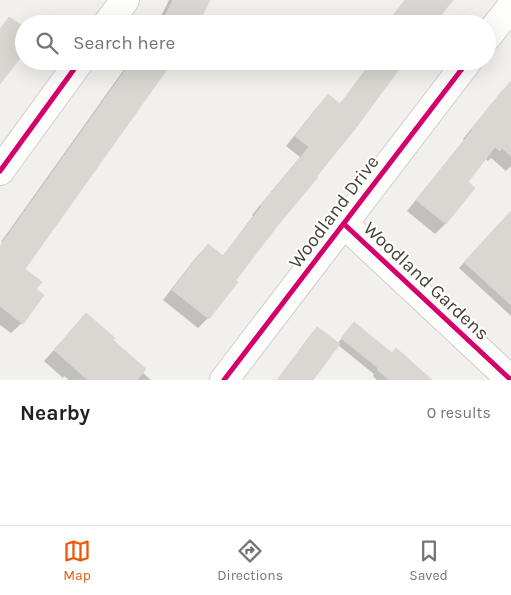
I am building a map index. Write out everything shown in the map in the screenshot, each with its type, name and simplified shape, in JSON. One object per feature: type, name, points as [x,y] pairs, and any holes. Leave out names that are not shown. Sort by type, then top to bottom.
[{"type":"street","points":[[113,15],[124,0]]},
{"type":"street","points":[[496,26],[511,7]]},
{"type":"street","points":[[0,171],[73,70]]},
{"type":"street","name":"Woodland Drive","points":[[224,380],[461,70]]},
{"type":"street","name":"Woodland Gardens","points":[[344,224],[511,380]]},
{"type":"building","points":[[173,0],[210,0],[202,15],[166,15]]},
{"type":"building","points":[[405,0],[453,0],[441,15],[394,15]]},
{"type":"building","points":[[9,17],[15,21],[15,65],[0,84],[0,29]]},
{"type":"building","points":[[126,70],[167,70],[25,269],[42,282],[36,289],[44,295],[23,324],[0,306],[0,246]]},
{"type":"building","points":[[366,70],[398,70],[318,177],[236,280],[238,282],[209,319],[172,290],[208,244],[223,256],[261,205],[309,147],[295,136],[328,94],[340,104]]},
{"type":"building","points":[[511,81],[511,156],[502,148],[500,151],[495,147],[468,182],[475,188],[446,224],[416,200]]},
{"type":"building","points":[[511,211],[511,305],[464,262]]},
{"type":"building","points":[[86,313],[115,338],[113,340],[146,369],[137,380],[88,380],[54,350]]},
{"type":"building","points":[[354,322],[392,353],[396,348],[432,380],[389,380],[378,368],[341,338]]},
{"type":"building","points":[[317,327],[340,344],[313,380],[277,380]]},
{"type":"cycle path","points":[[0,171],[73,70]]},
{"type":"cycle path","points":[[224,380],[461,70]]},
{"type":"cycle path","points":[[344,224],[511,380]]}]
